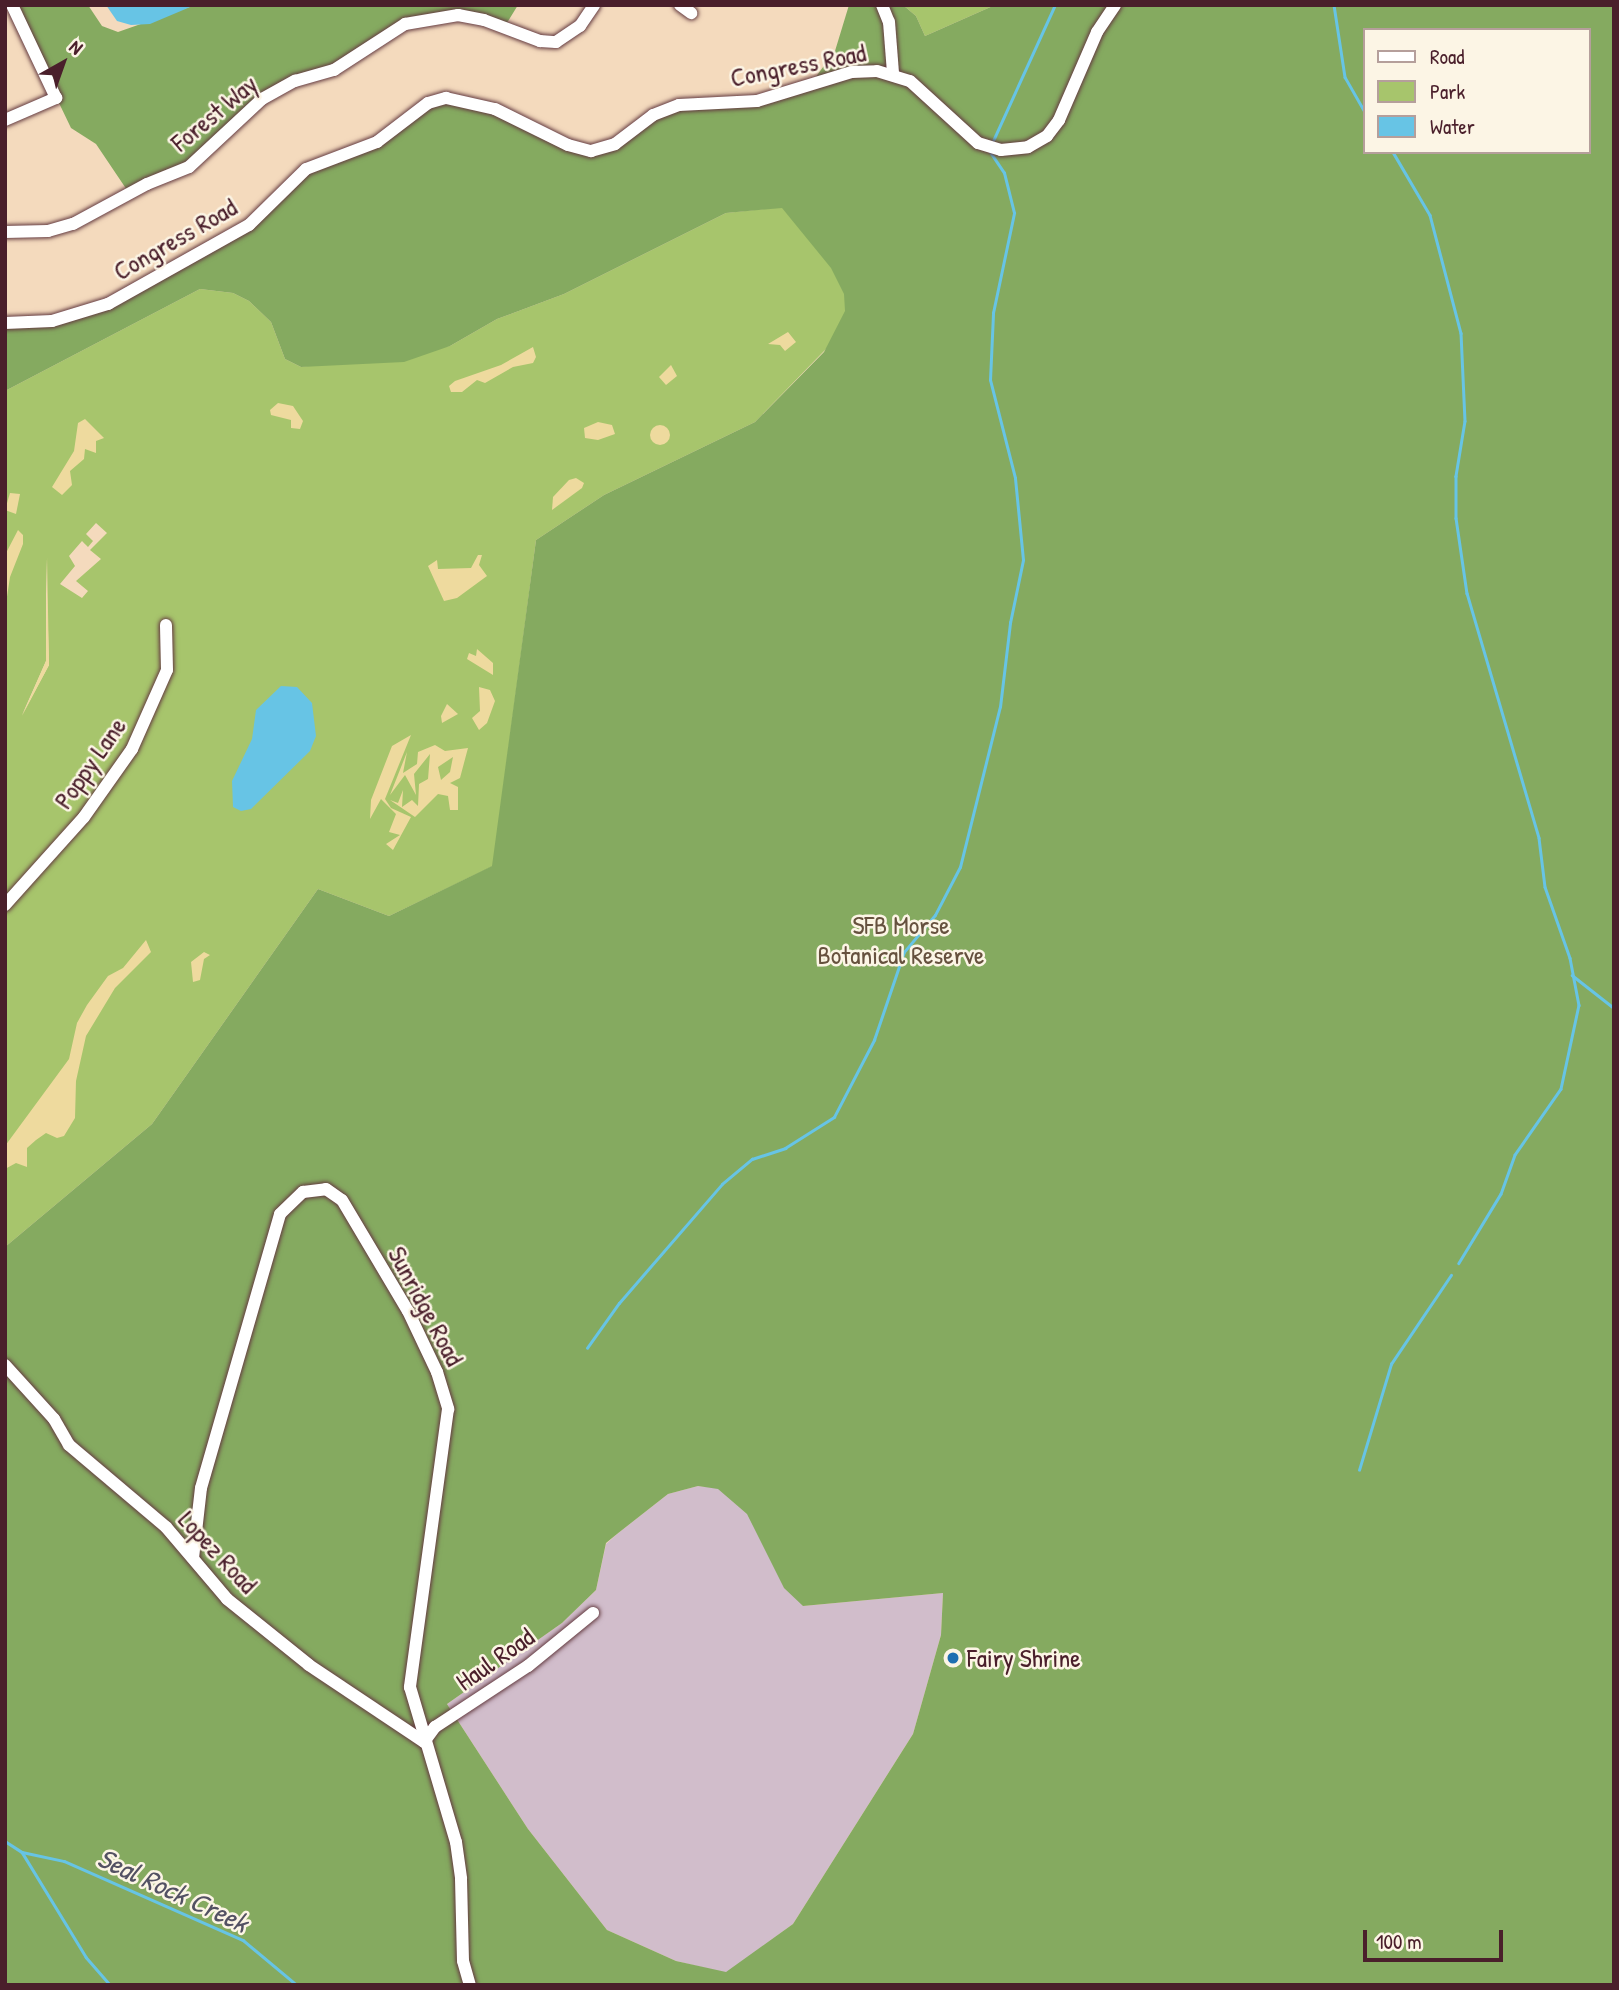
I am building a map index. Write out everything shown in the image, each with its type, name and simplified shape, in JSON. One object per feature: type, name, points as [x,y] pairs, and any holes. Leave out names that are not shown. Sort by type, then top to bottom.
[{"type":"street","points":[[5,120],[56,99],[12,5]]},
{"type":"street","name":"Forest Way","points":[[5,232],[48,231],[73,224],[147,184],[189,167],[262,99],[295,81],[334,70],[405,24],[458,15],[484,20],[540,41],[556,42],[580,26],[594,5]]},
{"type":"street","points":[[882,5],[889,22],[893,73]]},
{"type":"street","name":"Congress Road","points":[[5,323],[52,321],[108,304],[258,219],[306,169],[377,142],[436,100],[488,107],[568,145],[591,151],[615,144],[653,115],[679,105],[757,102],[852,72],[893,73],[920,88],[978,144],[1002,150],[1027,147],[1047,136],[1059,120],[1097,32],[1115,5]]},
{"type":"street","name":"Poppy Lane","points":[[5,905],[84,817],[132,750],[167,670],[166,625]]},
{"type":"street","name":"Sunridge Road","points":[[193,1558],[201,1489],[280,1213],[303,1192],[326,1189],[342,1200],[408,1311],[437,1372],[448,1409],[410,1688],[424,1742],[441,1783],[456,1842],[461,1879],[463,1961],[470,1985]]},
{"type":"street","name":"Lopez Road","points":[[5,1365],[54,1419],[69,1445],[166,1527],[228,1599],[268,1633],[424,1742]]},
{"type":"street","name":"Haul Road","points":[[424,1742],[435,1727],[528,1667],[593,1613]]},
{"type":"shaded area","points":[[698,1486],[718,1488],[748,1514],[803,1606],[943,1593],[941,1635],[913,1734],[793,1924],[726,1973],[676,1961],[607,1930],[528,1829],[447,1704],[562,1623],[596,1590],[606,1544],[617,1534],[668,1494]]},
{"type":"green space","points":[[12,5],[88,5],[102,26],[118,32],[195,5],[518,5],[505,26],[484,20],[422,19],[356,56],[281,88],[207,154],[129,193],[96,144],[71,128]]},
{"type":"green space","name":"SFB Morse Botanical Reserve","points":[[849,5],[903,5],[916,16],[925,36],[995,5],[1614,5],[1614,1985],[5,1985],[5,1247],[152,1124],[318,889],[389,916],[492,866],[536,540],[604,495],[755,422],[824,352],[845,311],[844,294],[831,268],[782,208],[726,213],[564,294],[497,319],[450,346],[404,362],[301,367],[285,359],[271,322],[249,301],[233,293],[200,289],[5,391],[5,323],[80,315],[226,238],[291,181],[368,146],[420,109],[456,99],[591,151],[653,115],[809,86],[835,51]],"holes":[[[698,1486],[718,1489],[747,1514],[784,1588],[803,1606],[943,1593],[941,1635],[913,1734],[793,1924],[726,1972],[676,1961],[607,1930],[528,1829],[447,1704],[562,1623],[596,1590],[606,1543],[668,1494]]]},
{"type":"green space","points":[[903,5],[995,5],[925,36],[916,16]]},
{"type":"green space","points":[[1006,164],[755,422],[604,495],[536,540],[493,866],[389,916],[318,889],[152,1124],[5,1247],[5,391],[200,289],[233,293],[249,301],[271,322],[285,359],[301,367],[450,346],[497,319],[564,294],[726,213],[782,207],[830,265]],"holes":[[[96,523],[107,533],[90,550],[101,559],[76,581],[88,591],[82,598],[60,584],[75,566],[69,556],[82,541],[88,547],[93,541],[86,534]],[[46,559],[49,665],[22,715],[46,661]]]},
{"type":"sand","points":[[788,332],[796,342],[785,351],[780,345],[768,344]]},
{"type":"sand","points":[[533,347],[536,357],[533,363],[513,367],[485,383],[477,380],[462,392],[451,392],[449,386],[455,381],[501,365]]},
{"type":"sand","points":[[671,365],[677,376],[666,385],[659,377]]},
{"type":"sand","points":[[278,403],[293,406],[303,421],[300,429],[291,428],[291,420],[271,415],[270,410]]},
{"type":"sand","points":[[85,419],[104,438],[96,441],[96,453],[85,449],[84,459],[70,471],[72,485],[62,495],[52,487],[74,451],[78,423]]},
{"type":"sand","points":[[598,422],[612,425],[615,434],[598,440],[585,438],[584,428]]},
{"type":"sand","points":[[660,425],[667,428],[670,435],[667,442],[660,445],[653,442],[650,435],[653,428]]},
{"type":"sand","points":[[576,478],[584,483],[582,488],[552,510],[553,497],[569,480]]},
{"type":"sand","points":[[10,493],[20,494],[16,514],[5,510]]},
{"type":"sand","points":[[18,530],[23,535],[23,544],[10,577],[5,610],[5,555]]},
{"type":"sand","points":[[478,555],[482,555],[479,565],[487,576],[457,598],[444,601],[428,566],[437,560],[438,569],[471,568]]},
{"type":"sand","points":[[47,556],[49,665],[22,716],[46,661]]},
{"type":"sand","points":[[477,649],[493,663],[493,675],[467,659],[469,653],[476,656]]},
{"type":"sand","points":[[479,687],[490,690],[495,701],[487,723],[479,730],[472,718],[480,711]]},
{"type":"sand","points":[[447,704],[458,714],[442,723],[441,716]]},
{"type":"sand","points":[[411,735],[385,799],[391,808],[411,817],[393,850],[386,844],[400,835],[389,832],[396,814],[381,799],[370,819],[371,800],[392,746]]},
{"type":"sand","points":[[435,745],[445,751],[468,748],[460,778],[450,783],[458,787],[458,810],[450,810],[448,796],[438,794],[415,817],[390,800],[398,803],[403,790],[402,807],[412,800],[418,806],[419,784],[428,779],[430,754],[414,774],[416,795],[405,775],[390,795],[407,752],[403,773],[417,764],[418,752]],"holes":[[[453,757],[450,772],[441,780],[438,767]]]},
{"type":"sand","points":[[146,940],[151,952],[115,988],[86,1036],[76,1081],[75,1118],[64,1136],[57,1138],[46,1133],[27,1148],[27,1167],[16,1163],[5,1169],[5,1146],[69,1059],[77,1023],[87,1005],[108,976],[123,968]]},
{"type":"sand","points":[[204,952],[210,955],[204,959],[200,980],[193,982],[191,962]]},
{"type":"water","points":[[106,5],[195,5],[150,24],[131,25],[117,21]]},
{"type":"water","points":[[281,686],[297,687],[312,703],[316,736],[310,751],[251,809],[241,811],[233,807],[232,781],[252,739],[256,710]]},
{"type":"waterway","points":[[992,143],[1055,5]]},
{"type":"waterway","points":[[1334,5],[1345,77],[1364,110]]},
{"type":"waterway","points":[[587,1348],[619,1303],[722,1184],[752,1159],[785,1148],[834,1117],[874,1040],[904,952],[935,915],[960,867],[1000,707],[1010,623],[1023,560],[1015,478],[990,380],[993,313],[1014,213],[1004,173],[990,152]]},
{"type":"waterway","points":[[1394,154],[1430,215],[1461,333],[1465,421],[1456,476],[1456,518],[1467,593],[1539,838],[1545,887],[1570,958],[1579,1005],[1561,1089],[1515,1155],[1501,1194],[1459,1263]]},
{"type":"waterway","points":[[1572,975],[1614,1008]]},
{"type":"waterway","points":[[1359,1470],[1391,1364],[1451,1275]]},
{"type":"waterway","points":[[5,1841],[22,1852],[86,1957],[110,1985]]},
{"type":"waterway","name":"Seal Rock Creek","points":[[22,1852],[64,1861],[243,1940],[297,1985]]},
{"type":"place","name":"Fairy Shrine","points":[[953,1658]]}]
